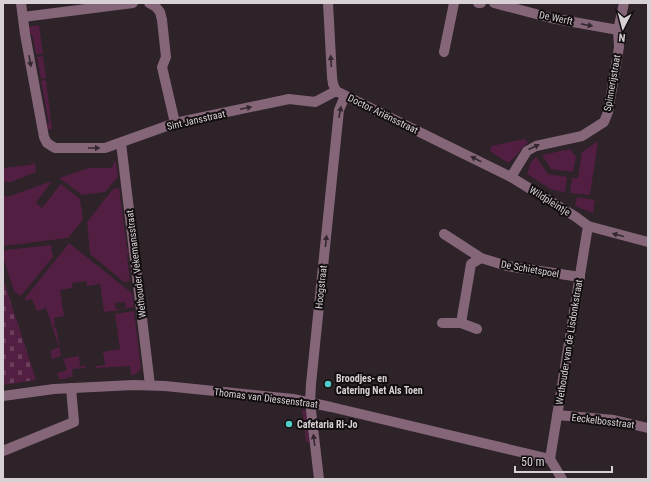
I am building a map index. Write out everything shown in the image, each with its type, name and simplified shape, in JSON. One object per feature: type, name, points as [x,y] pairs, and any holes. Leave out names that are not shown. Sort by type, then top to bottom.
[{"type":"street","points":[[21,3],[23,20],[133,3]]},
{"type":"street","points":[[149,3],[156,7],[160,12],[162,20],[166,57],[162,67],[175,123]]},
{"type":"street","name":"Doctor Ariënsstraat","points":[[328,3],[333,84],[341,94],[511,177]]},
{"type":"street","points":[[444,52],[454,3]]},
{"type":"street","name":"De Werft","points":[[494,3],[551,18],[618,30]]},
{"type":"street","name":"Spinnerijstraat","points":[[511,177],[526,151],[536,146],[582,136],[604,122],[608,112],[619,47],[618,30],[624,3]]},
{"type":"street","name":"Sint Jansstraat","points":[[23,20],[44,137],[47,142],[55,148],[105,148],[175,123],[289,100],[315,102],[341,94]]},
{"type":"street","name":"Hoogstraat","points":[[319,479],[310,402],[341,94]]},
{"type":"street","name":"Wethouder Vekemansstraat","points":[[122,142],[150,385]]},
{"type":"street","name":"Wildpleintje","points":[[511,177],[588,226]]},
{"type":"street","points":[[588,226],[648,242]]},
{"type":"street","name":"Wethouder van de Lisdonkstraat","points":[[550,458],[588,226]]},
{"type":"street","name":"De Schietspoel","points":[[444,234],[480,258],[507,266],[580,277]]},
{"type":"street","points":[[461,323],[471,264],[480,258]]},
{"type":"street","points":[[442,323],[461,323],[477,329]]},
{"type":"street","name":"Thomas van Diessenstraat","points":[[3,396],[71,388],[150,385],[293,399],[550,458]]},
{"type":"street","points":[[3,451],[74,422],[71,388]]},
{"type":"street","name":"Eeckelbosstraat","points":[[557,415],[614,420],[648,428]]},
{"type":"street","points":[[550,458],[562,479]]},
{"type":"green space","points":[[39,25],[43,54],[36,54],[32,34],[29,34],[28,27]]},
{"type":"green space","points":[[43,56],[46,78],[41,79],[37,57]]},
{"type":"green space","points":[[46,80],[52,129],[46,130],[45,125],[49,124],[41,81]]},
{"type":"green space","points":[[525,139],[528,143],[508,163],[490,151],[491,146]]},
{"type":"green space","points":[[598,141],[590,195],[570,193],[572,178],[578,178],[582,152]]},
{"type":"green space","points":[[570,149],[576,157],[573,172],[551,169],[542,155]]},
{"type":"green space","points":[[536,157],[548,174],[567,177],[565,192],[552,190],[527,174],[531,162]]},
{"type":"green space","points":[[114,161],[116,162],[118,177],[105,192],[82,195],[59,178],[89,168],[112,168]]},
{"type":"green space","points":[[35,163],[36,172],[11,182],[3,181],[3,168]]},
{"type":"green space","points":[[52,181],[36,203],[42,208],[61,184],[80,199],[83,220],[68,238],[3,246],[3,195],[7,197]]},
{"type":"green space","points":[[119,188],[127,248],[130,251],[127,255],[130,281],[124,282],[90,254],[87,222],[113,189]]},
{"type":"green space","points":[[577,197],[595,200],[593,213],[575,206]]},
{"type":"green space","points":[[69,243],[132,293],[134,307],[123,309],[126,307],[125,302],[115,303],[116,309],[119,308],[119,310],[104,312],[100,284],[87,286],[86,281],[72,283],[72,288],[60,290],[64,316],[54,318],[55,325],[53,326],[54,328],[56,327],[61,356],[52,359],[50,351],[59,347],[46,308],[37,311],[32,299],[26,301],[25,298]]},
{"type":"green space","points":[[51,245],[53,257],[21,296],[14,291],[3,257],[5,250]]},
{"type":"green space","points":[[3,278],[36,380],[3,385]]},
{"type":"green space","points":[[134,311],[141,369],[135,375],[131,375],[130,366],[96,368],[95,366],[105,365],[103,352],[120,349],[115,314]]},
{"type":"green space","points":[[79,356],[80,367],[85,365],[86,368],[72,369],[73,377],[59,379],[57,373],[67,370],[63,359]]},
{"type":"green space","points":[[302,409],[305,410],[307,415],[309,442],[306,442]]},
{"type":"place","name":"Broodjes- en Catering Net Als Toen","points":[[328,384]]},
{"type":"place","name":"Cafetaria Ri-Jo","points":[[289,424]]}]
